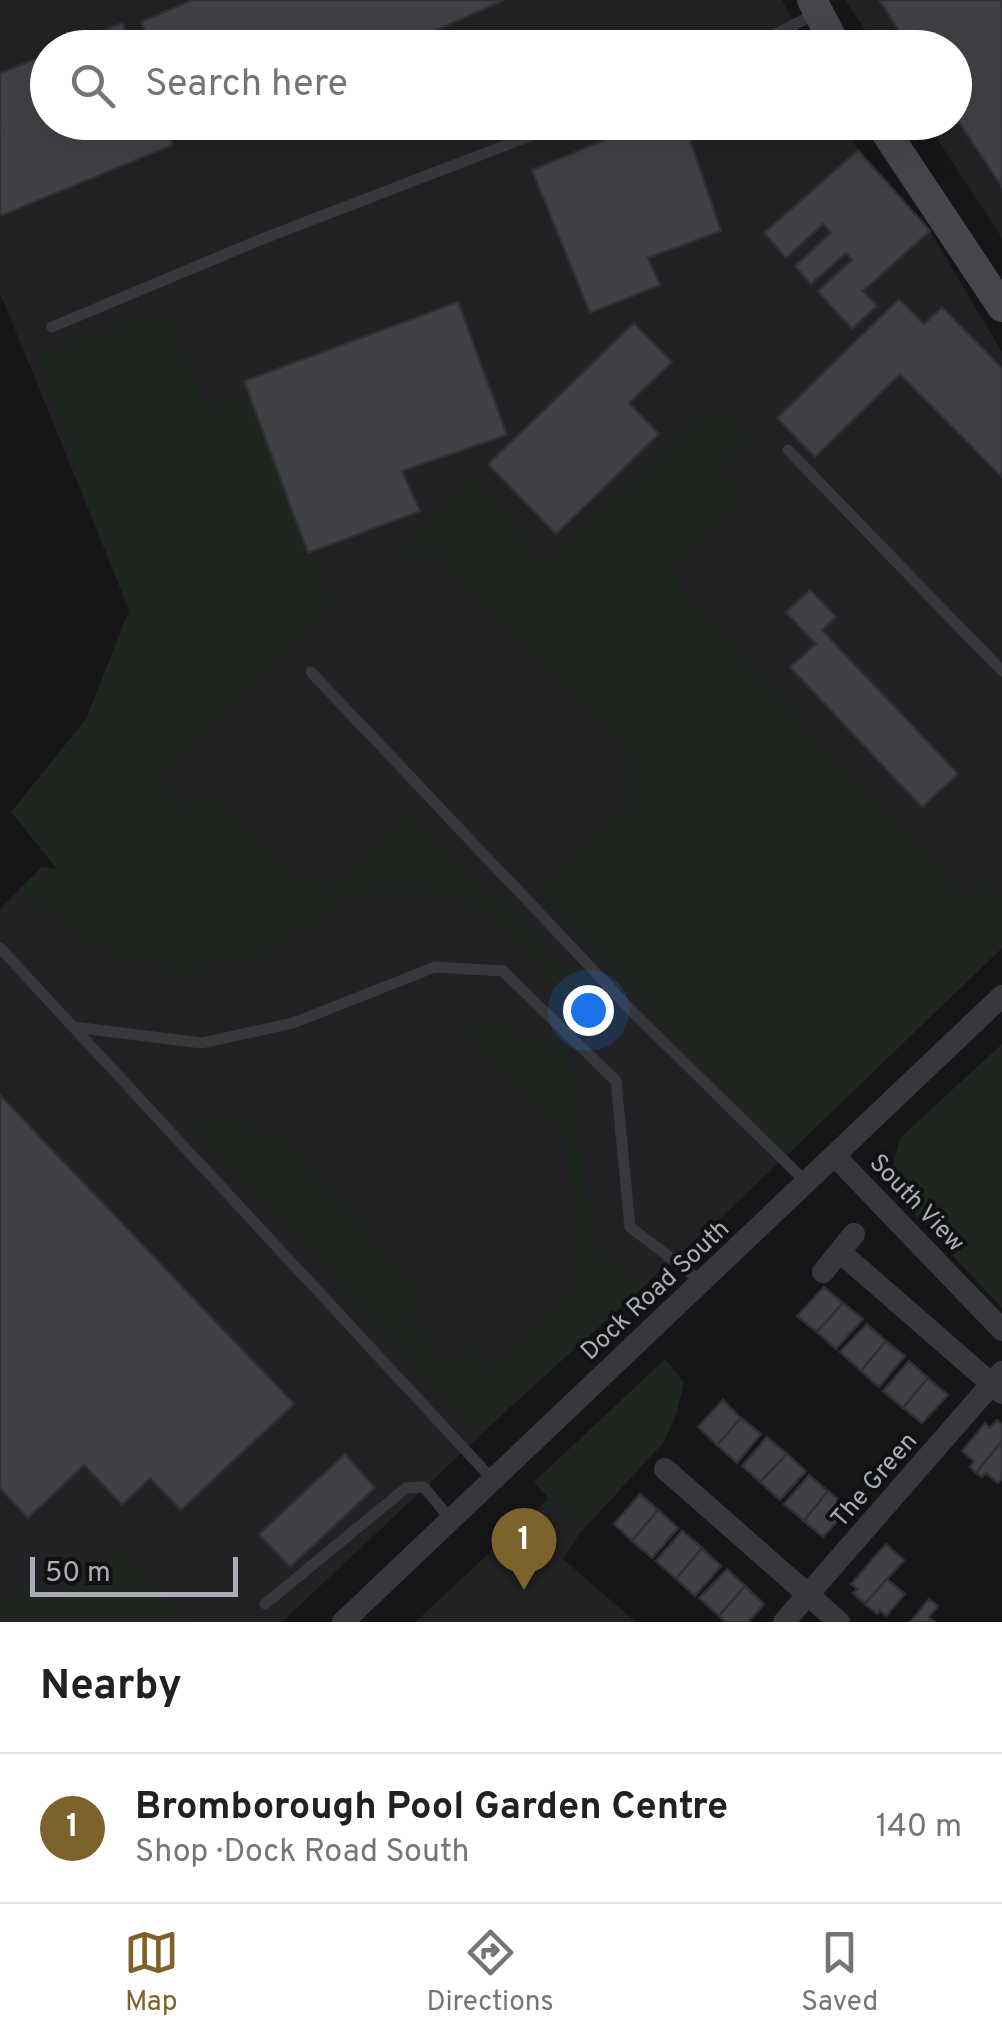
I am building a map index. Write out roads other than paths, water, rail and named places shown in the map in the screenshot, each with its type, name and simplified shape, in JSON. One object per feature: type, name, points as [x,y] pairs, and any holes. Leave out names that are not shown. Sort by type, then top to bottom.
[{"type":"street","points":[[815,6],[828,30]]},
{"type":"street","points":[[890,140],[1002,307]]},
{"type":"street","name":"Dock Road South","points":[[343,1622],[1002,996]]},
{"type":"street","name":"South View","points":[[835,1156],[1002,1330]]},
{"type":"street","points":[[823,1272],[847,1243],[999,1383]]},
{"type":"street","name":"The Green","points":[[784,1622],[999,1383]]},
{"type":"street","points":[[665,1469],[839,1622]]},
{"type":"lane","points":[[778,30],[815,6]]},
{"type":"lane","points":[[52,327],[262,238],[519,140]]},
{"type":"lane","points":[[788,450],[1002,671]]},
{"type":"lane","points":[[311,672],[632,1010],[807,1182]]},
{"type":"lane","points":[[0,948],[493,1480]]},
{"type":"lane","points":[[74,1027],[202,1044],[292,1024],[435,968],[503,970],[616,1080],[630,1227],[702,1282]]},
{"type":"lane","points":[[265,1604],[406,1488],[424,1487],[450,1520]]},
{"type":"place","name":"Bromborough Pool Garden Centre","points":[[524,1590]]}]
